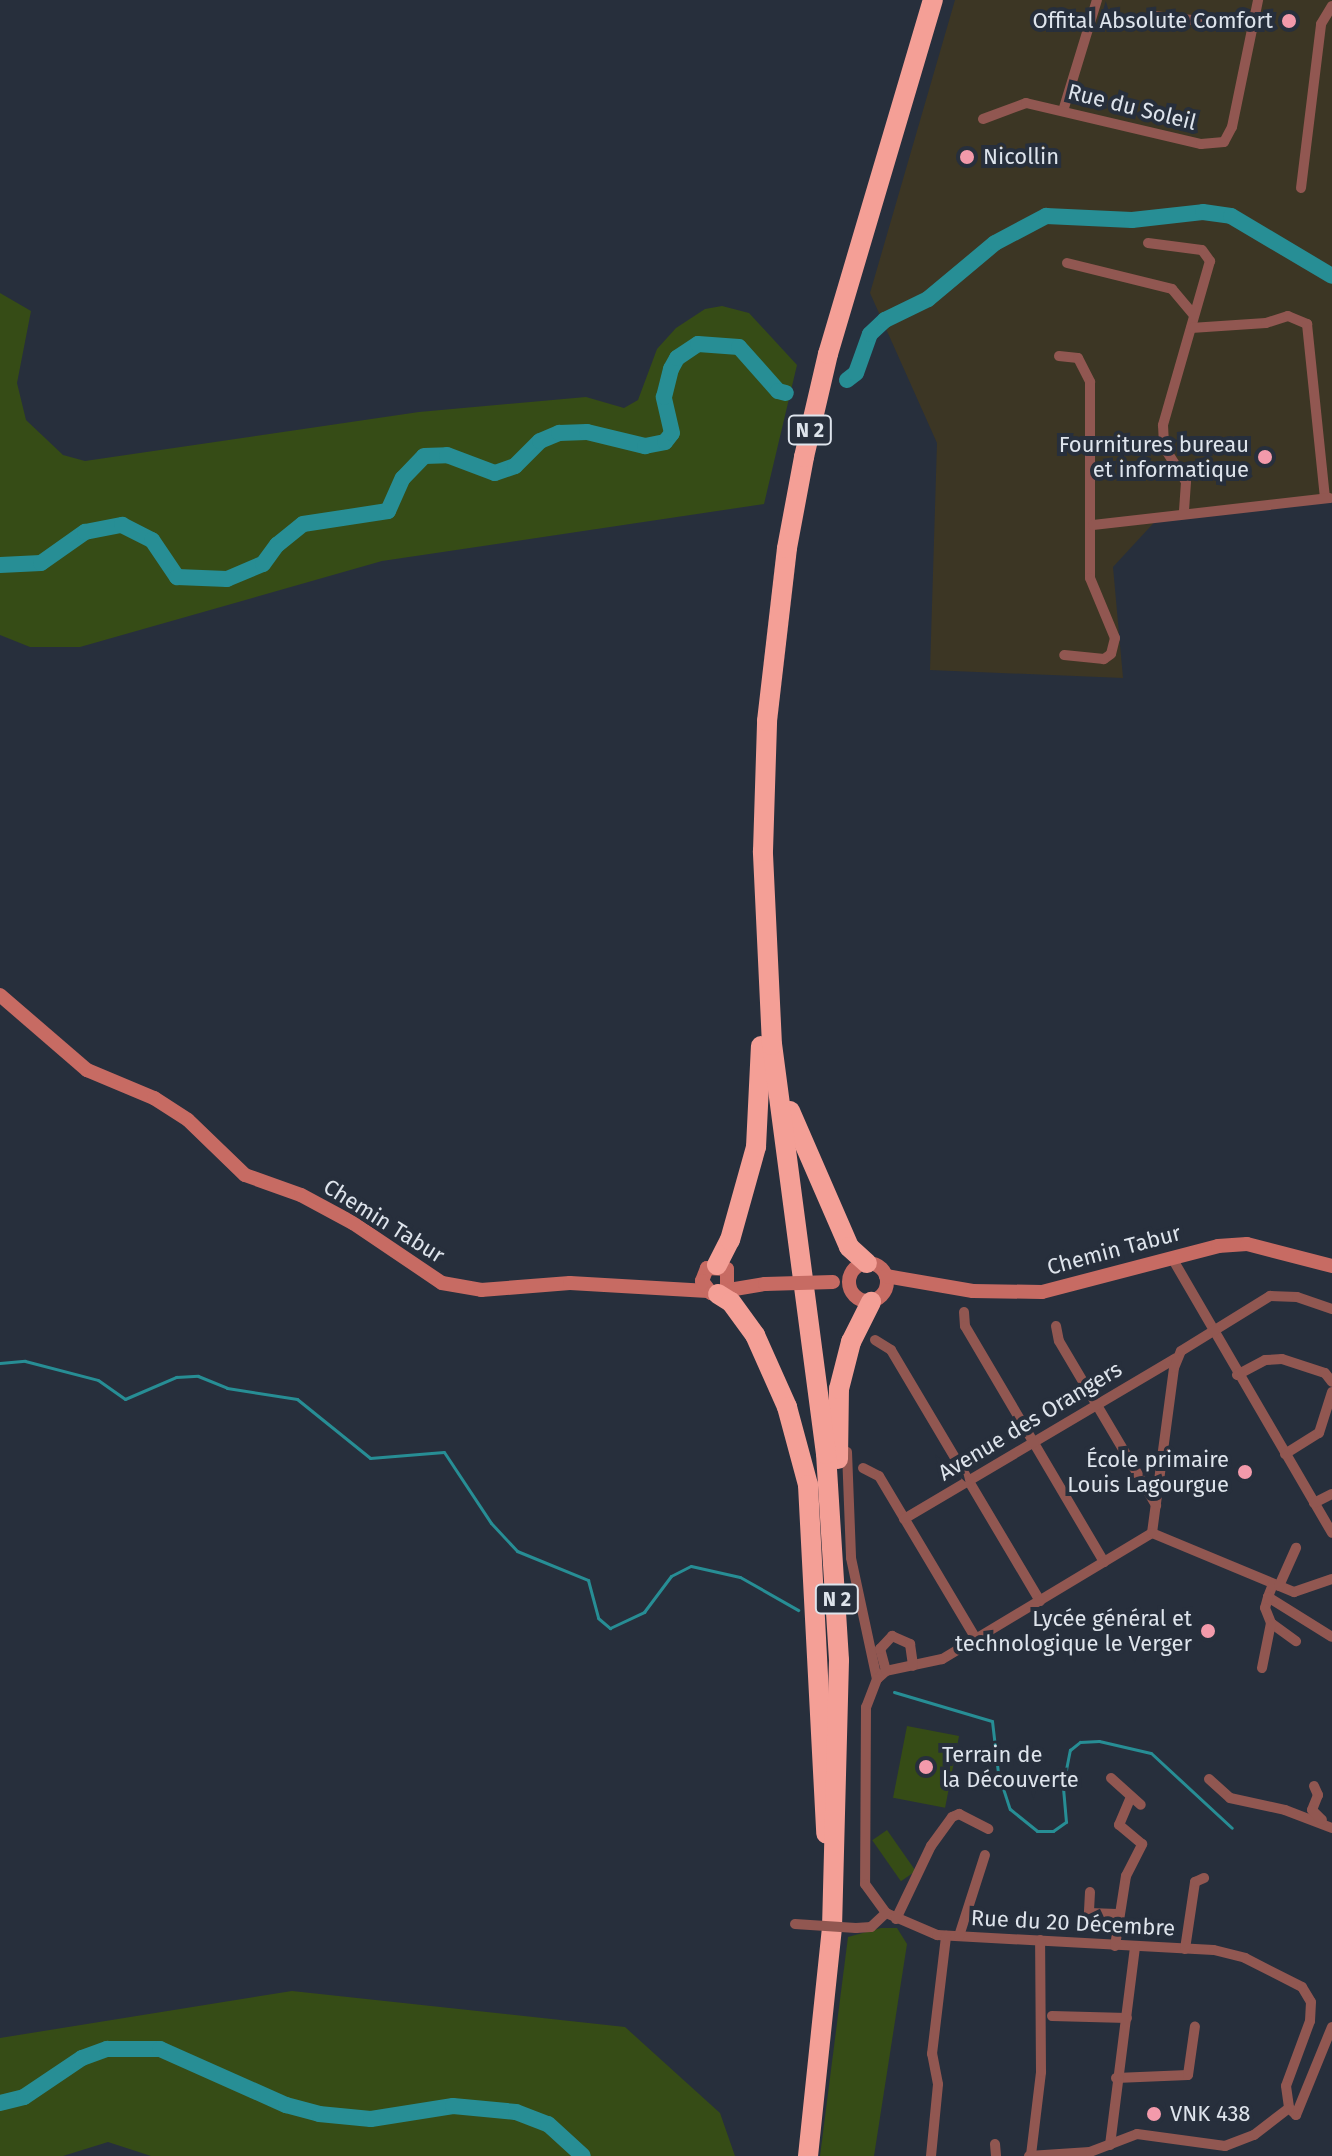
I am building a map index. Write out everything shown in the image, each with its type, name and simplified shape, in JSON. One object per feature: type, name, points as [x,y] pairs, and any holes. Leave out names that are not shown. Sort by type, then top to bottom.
[{"type":"highway","name":"N 2","points":[[795,2156],[826,1834],[827,1656],[818,1484],[767,1046],[751,848],[763,637],[817,354],[919,0]]},
{"type":"highway","name":"N 2","points":[[808,2156],[834,1898],[840,1733],[837,1599],[816,1370],[767,1046],[764,785],[787,548],[828,354],[933,0]]},
{"type":"highway","points":[[767,1046],[809,1160],[849,1247],[867,1263]]},
{"type":"highway","points":[[716,1270],[730,1240],[756,1147],[767,1046]]},
{"type":"highway","points":[[717,1291],[731,1302],[755,1335],[787,1407],[808,1485],[815,1546],[826,1834]]},
{"type":"highway","points":[[837,1599],[838,1411],[846,1358],[871,1302]]},
{"type":"main road","name":"Chemin Tabur","points":[[0,995],[87,1070],[154,1098],[188,1120],[245,1175],[301,1195],[353,1223],[442,1283],[481,1290],[570,1283],[717,1291],[757,1284],[849,1281]]},
{"type":"main road","name":"Chemin Tabur","points":[[886,1281],[905,1280],[973,1291],[1042,1292],[1172,1258],[1247,1244],[1332,1266]]},
{"type":"main road","points":[[867,1263],[886,1281],[871,1302],[859,1300],[849,1281],[867,1263]]},
{"type":"main road","name":"Chemin Tabur","points":[[665,1288],[716,1270]]},
{"type":"main road","points":[[716,1270],[757,1284]]},
{"type":"main road","points":[[716,1270],[717,1291]]},
{"type":"main road","points":[[716,1270],[717,1291]]},
{"type":"street","points":[[1063,111],[1097,0]]},
{"type":"street","name":"Rue du Soleil","points":[[983,119],[1016,104],[1063,111],[1201,144],[1224,142],[1232,127],[1258,0]]},
{"type":"street","points":[[1301,188],[1321,24],[1332,6]]},
{"type":"street","points":[[1153,16],[1252,26]]},
{"type":"street","points":[[1148,243],[1207,254],[1209,270],[1163,425],[1164,447],[1186,482],[1184,511]]},
{"type":"street","points":[[1067,263],[1172,289],[1194,315]]},
{"type":"street","points":[[1093,525],[1184,511],[1329,498],[1307,324],[1288,316],[1266,323],[1191,328]]},
{"type":"street","points":[[1059,356],[1078,358],[1090,382],[1086,481],[1093,525],[1091,591],[1115,646],[1104,659],[1064,655]]},
{"type":"street","points":[[1172,1258],[1237,1375],[1332,1533]]},
{"type":"street","name":"Avenue des Orangers","points":[[904,1519],[1176,1358],[1212,1330],[1270,1296],[1297,1297],[1332,1309]]},
{"type":"street","points":[[964,1312],[965,1326],[1104,1562]]},
{"type":"street","points":[[1056,1326],[1059,1341],[1157,1505]]},
{"type":"street","points":[[875,1340],[891,1350],[1040,1601]]},
{"type":"street","points":[[846,1358],[851,1558],[882,1675]]},
{"type":"street","points":[[882,1675],[933,1663],[1152,1533],[1176,1358]]},
{"type":"street","points":[[1237,1375],[1265,1360],[1282,1359],[1325,1373],[1332,1382]]},
{"type":"street","points":[[1285,1454],[1319,1433],[1332,1392]]},
{"type":"street","points":[[863,1468],[879,1476],[976,1639]]},
{"type":"street","points":[[1314,1503],[1332,1494]]},
{"type":"street","points":[[1152,1533],[1276,1585],[1306,1591],[1332,1579]]},
{"type":"street","points":[[1296,1548],[1265,1608],[1271,1623],[1296,1641]]},
{"type":"street","points":[[1268,1597],[1332,1637]]},
{"type":"street","points":[[1262,1668],[1271,1623]]},
{"type":"street","points":[[891,1916],[863,1875],[866,1707],[882,1675],[880,1649],[892,1636],[910,1644],[913,1666]]},
{"type":"street","points":[[1111,1778],[1141,1805]]},
{"type":"street","points":[[1209,1779],[1230,1798],[1327,1826]]},
{"type":"street","points":[[1314,1786],[1318,1795],[1312,1810],[1327,1826]]},
{"type":"street","points":[[1115,1946],[1117,1914],[1142,1844],[1119,1825],[1131,1797]]},
{"type":"street","points":[[795,1924],[871,1927],[891,1916],[931,1846],[952,1817],[959,1814],[988,1829]]},
{"type":"street","name":"Rue du 20 Décembre","points":[[959,1936],[985,1855]]},
{"type":"street","name":"Rue du 20 Décembre","points":[[1185,1949],[1195,1882],[1204,1878]]},
{"type":"street","points":[[1090,1892],[1089,1913],[1117,1914]]},
{"type":"street","name":"Rue du 20 Décembre","points":[[891,1916],[946,1936],[1230,1952],[1308,1994],[1310,2021],[1287,2076],[1289,2108]]},
{"type":"street","points":[[931,2156],[938,2084],[932,2054],[946,1936]]},
{"type":"street","points":[[1040,1940],[1041,2072],[1030,2156],[1078,2154],[1148,2134],[1234,2144],[1289,2108],[1296,2115],[1301,2112],[1332,2027]]},
{"type":"street","points":[[1110,2145],[1116,2078],[1135,1948]]},
{"type":"street","points":[[1052,2016],[1127,2018]]},
{"type":"street","points":[[1116,2078],[1188,2075],[1195,2026]]},
{"type":"shaded area","points":[[955,0],[1332,0],[1332,498],[1161,515],[1113,567],[1123,678],[930,670],[937,443],[870,293]]},
{"type":"green space","points":[[0,293],[31,311],[17,383],[26,420],[63,455],[85,461],[419,412],[586,397],[624,408],[638,400],[657,349],[676,328],[705,309],[722,306],[749,313],[797,365],[764,504],[382,561],[80,647],[30,647],[0,635]]},
{"type":"green space","name":"Terrain de la Découverte","points":[[907,1726],[959,1736],[945,1808],[893,1798]]},
{"type":"green space","points":[[887,1830],[916,1871],[901,1881],[872,1840]]},
{"type":"green space","points":[[881,1928],[897,1928],[907,1944],[874,2156],[820,2156],[848,1937]]},
{"type":"green space","points":[[292,1991],[625,2027],[720,2113],[735,2156],[151,2156],[108,2142],[63,2156],[0,2156],[0,2038]]},
{"type":"waterway","points":[[847,380],[856,373],[870,334],[885,320],[928,299],[995,243],[1046,216],[1132,220],[1203,212],[1231,216],[1332,276]]},
{"type":"waterway","points":[[0,565],[41,563],[85,532],[122,525],[152,540],[177,577],[227,579],[263,564],[277,545],[303,524],[388,511],[403,478],[424,456],[447,455],[495,473],[515,466],[540,441],[559,433],[587,432],[645,446],[665,442],[672,433],[664,397],[671,369],[677,358],[698,344],[739,347],[778,391],[786,393]]},
{"type":"waterway","points":[[0,1363],[25,1361],[98,1380],[125,1399],[176,1377],[198,1376],[227,1388],[297,1399],[370,1458],[444,1452],[491,1523],[517,1551],[588,1580],[598,1618],[610,1628],[644,1612],[671,1576],[691,1566],[740,1577],[798,1610]]},
{"type":"waterway","points":[[894,1692],[992,1721],[998,1773],[1010,1809],[1037,1831],[1053,1831],[1066,1822],[1063,1785],[1070,1750],[1080,1742],[1099,1741],[1151,1753],[1232,1828]]},
{"type":"waterway","points":[[0,2103],[24,2097],[82,2058],[107,2049],[160,2049],[286,2105],[319,2114],[371,2119],[453,2106],[516,2112],[548,2124],[583,2156]]},
{"type":"place","name":"Offital Absolute Comfort","points":[[1289,21]]},
{"type":"place","name":"Nicollin","points":[[967,157]]},
{"type":"place","name":"Fournitures bureau et informatique","points":[[1265,457]]},
{"type":"place","name":"École primaire Louis Lagourgue","points":[[1245,1472]]},
{"type":"place","name":"Lycée général et technologique le Verger","points":[[1208,1631]]},
{"type":"place","name":"Terrain de la Découverte","points":[[926,1767]]},
{"type":"place","name":"VNK 438","points":[[1154,2114]]}]
